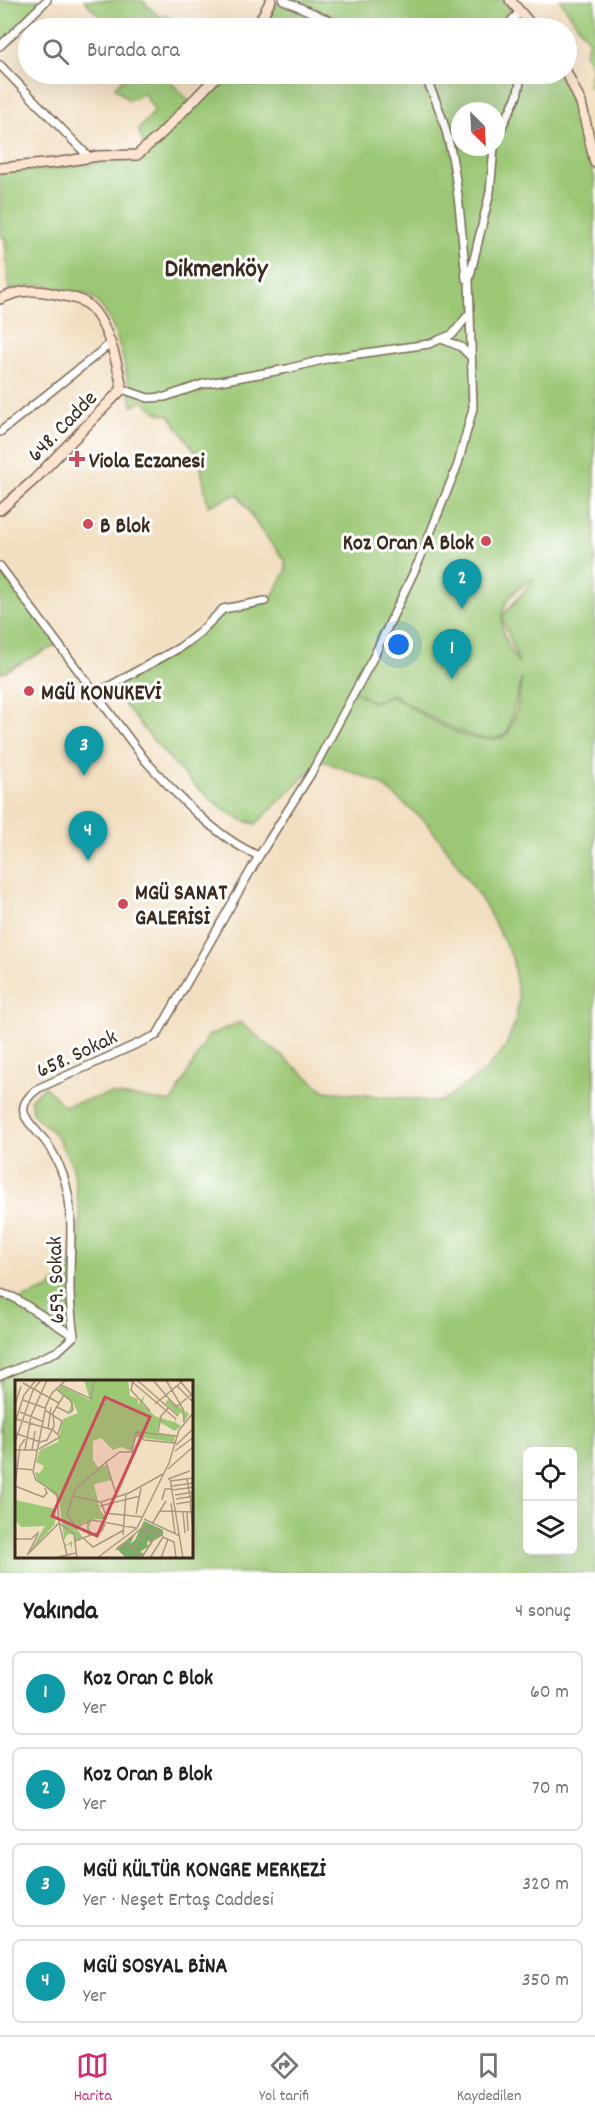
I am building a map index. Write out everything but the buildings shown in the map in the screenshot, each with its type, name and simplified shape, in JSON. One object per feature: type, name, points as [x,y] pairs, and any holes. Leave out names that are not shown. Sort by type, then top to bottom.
[{"type":"street","points":[[28,18],[46,0]]},
{"type":"street","points":[[261,18],[271,0]]},
{"type":"street","points":[[283,0],[324,18]]},
{"type":"street","points":[[510,0],[524,18]]},
{"type":"street","points":[[514,18],[519,13]]},
{"type":"street","points":[[0,46],[18,28]]},
{"type":"street","points":[[0,65],[18,84]]},
{"type":"street","points":[[18,84],[89,157]]},
{"type":"street","points":[[0,168],[89,157],[137,155],[160,135],[209,84]]},
{"type":"street","points":[[0,566],[127,739],[163,779],[244,850],[259,856],[312,772],[373,658],[419,561],[467,434],[473,408],[469,314],[456,169],[437,99],[429,84]]},
{"type":"street","points":[[505,121],[517,96],[520,84]]},
{"type":"street","points":[[573,84],[581,103],[595,163]]},
{"type":"street","points":[[444,340],[458,329],[469,314],[470,273],[490,192],[493,156]]},
{"type":"street","points":[[0,299],[23,291],[40,291],[83,302],[99,319],[110,344],[122,389],[148,398],[165,397],[203,384],[287,369],[330,358],[444,340],[461,346],[471,357]]},
{"type":"street","points":[[0,432],[110,344]]},
{"type":"street","name":"648. Cadde","points":[[0,510],[35,479],[122,389]]},
{"type":"street","points":[[95,694],[179,648],[224,609],[265,601]]},
{"type":"street","name":"658. Sokak","points":[[46,1142],[27,1121],[23,1110],[29,1094],[157,1035],[259,856]]},
{"type":"street","name":"659. Sokak","points":[[46,1142],[63,1174],[68,1191],[71,1224],[69,1292],[74,1336]]},
{"type":"street","name":"659. Sokak","points":[[0,1293],[13,1297],[74,1336]]},
{"type":"street","points":[[0,1376],[58,1351],[74,1336]]},
{"type":"green space","points":[[0,0],[46,0],[28,18],[18,18],[18,28],[0,46]]},
{"type":"green space","points":[[84,0],[142,0],[158,16],[170,18],[101,18]]},
{"type":"green space","points":[[279,0],[505,0],[519,18],[269,18]]},
{"type":"green space","points":[[560,0],[595,0],[595,89],[588,87],[592,67],[585,53],[589,41],[577,24],[577,18],[573,18]]},
{"type":"green space","points":[[118,84],[173,84],[191,103],[145,148],[138,130],[155,111],[144,93],[128,100],[115,87]]},
{"type":"green space","points":[[217,84],[568,84],[579,108],[584,141],[595,179],[595,1573],[0,1573],[0,1295],[15,1301],[49,1289],[78,1257],[80,1218],[73,1167],[56,1135],[33,1114],[30,1100],[44,1086],[64,1106],[110,1094],[172,1102],[208,1036],[240,1022],[325,1091],[440,1102],[484,1072],[505,1048],[515,1023],[519,999],[512,957],[485,905],[425,821],[378,782],[321,760],[256,824],[218,805],[198,788],[158,746],[112,689],[127,678],[184,647],[228,608],[270,600],[286,571],[285,560],[262,532],[238,494],[208,506],[199,457],[169,415],[160,414],[143,401],[132,406],[120,346],[108,316],[100,305],[88,295],[53,287],[31,286],[9,291],[5,237],[0,237],[0,173],[138,159],[160,141]],"holes":[[[535,578],[502,617],[505,605],[521,587]],[[502,618],[519,664],[505,638]],[[522,677],[517,709],[507,736],[498,738],[508,731]],[[355,691],[373,702],[392,694],[450,727],[484,738],[497,738],[492,739],[477,738],[462,735],[433,721],[392,696],[373,703]]]},
{"type":"green space","points":[[0,566],[58,644],[0,674]]},
{"type":"place","name":"Viola Eczanesi","points":[[77,459]]},
{"type":"place","name":"B Blok","points":[[88,524]]},
{"type":"place","name":"Koz Oran A Blok","points":[[486,541]]},
{"type":"place","name":"Koz Oran B Blok","points":[[462,609]]},
{"type":"place","name":"Koz Oran C Blok","points":[[452,679]]},
{"type":"place","name":"MGÜ KONUKEVİ","points":[[29,691]]},
{"type":"place","name":"MGÜ KÜLTÜR KONGRE MERKEZİ","points":[[84,776]]},
{"type":"place","name":"MGÜ SOSYAL BİNA","points":[[88,861]]},
{"type":"place","name":"MGÜ SANAT GALERİSİ","points":[[123,904]]},
{"type":"district","name":"Dikmenköy","points":[[216,267]]}]
